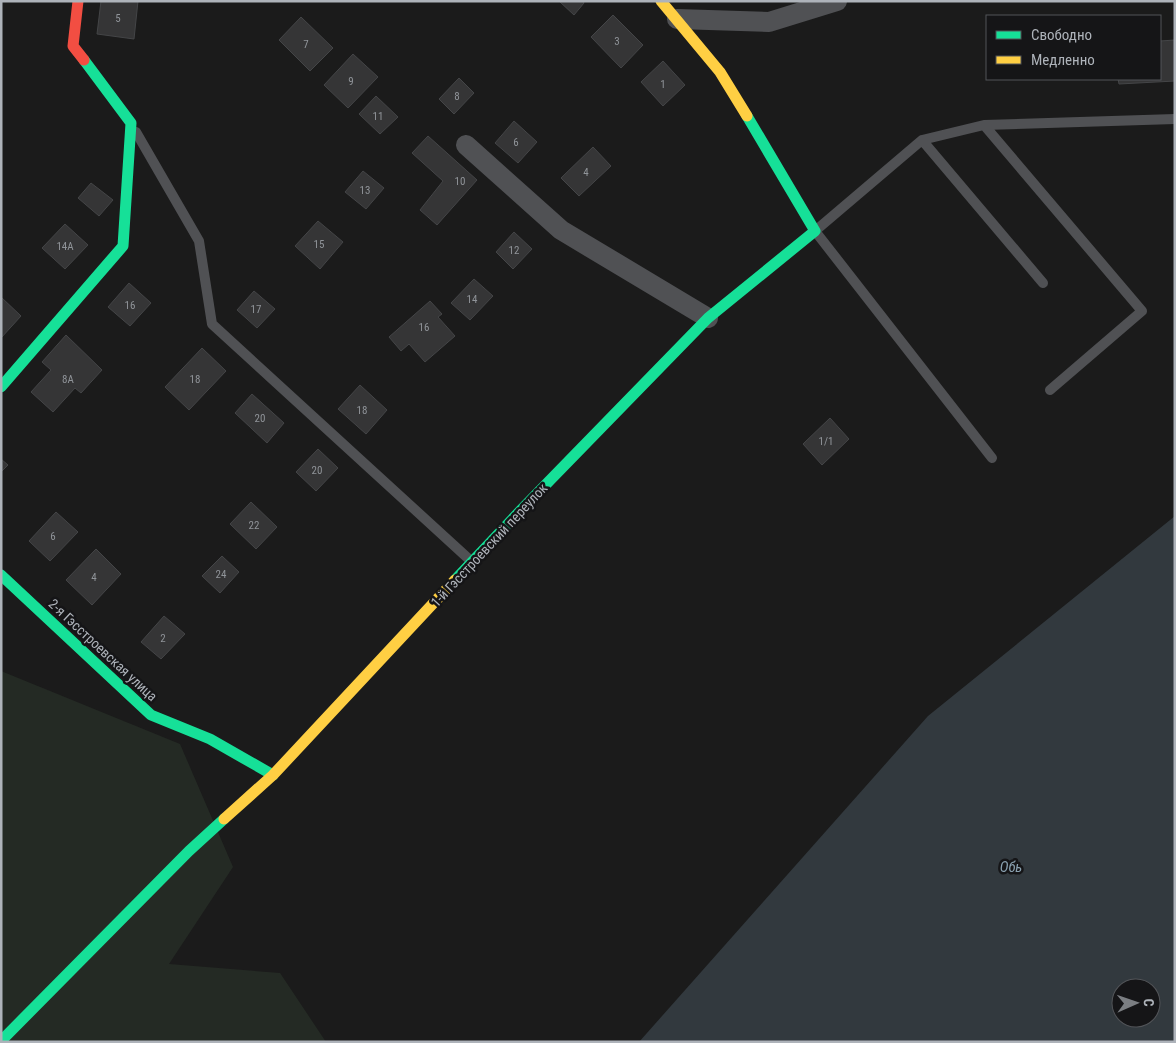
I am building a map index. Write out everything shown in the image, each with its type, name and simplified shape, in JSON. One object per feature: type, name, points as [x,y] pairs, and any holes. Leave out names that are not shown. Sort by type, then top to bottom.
[{"type":"street","points":[[1,387],[123,246],[131,123],[73,46],[78,1]]},
{"type":"street","points":[[661,1],[720,72],[816,231]]},
{"type":"street","points":[[677,19],[769,22],[837,1]]},
{"type":"street","points":[[466,145],[561,230],[708,318]]},
{"type":"street","name":"1-й Гэсстроевский переулок","points":[[1,1041],[189,852],[273,775],[473,562],[708,318],[816,231]]},
{"type":"street","name":"2-я Гэсстроевская улица","points":[[1,575],[151,715],[210,739],[273,775]]},
{"type":"lane","points":[[992,458],[816,231],[922,140],[984,125],[1175,119]]},
{"type":"lane","points":[[131,123],[199,241],[212,324],[473,562]]},
{"type":"lane","points":[[984,125],[1142,311],[1050,390]]},
{"type":"lane","points":[[922,140],[1043,283]]},
{"type":"shaded area","points":[[1,671],[180,744],[233,867],[169,964],[280,973],[326,1042],[1,1042]]},
{"type":"water","name":"Обь","points":[[1175,516],[1175,1042],[639,1042],[928,716]]},
{"type":"building","points":[[101,1],[138,1],[134,39],[97,34]]},
{"type":"building","points":[[559,1],[583,1],[584,3],[574,15]]},
{"type":"building","points":[[613,15],[643,45],[621,68],[591,37]]},
{"type":"building","points":[[301,17],[333,48],[310,71],[279,40]]},
{"type":"building","points":[[1175,40],[1175,81],[1119,84],[1118,80],[1161,80],[1161,41]]},
{"type":"building","points":[[353,54],[378,77],[348,108],[324,85]]},
{"type":"building","points":[[663,61],[685,85],[663,106],[641,82]]},
{"type":"building","points":[[459,78],[474,93],[454,114],[439,99]]},
{"type":"building","points":[[376,96],[398,117],[380,134],[359,114]]},
{"type":"building","points":[[514,121],[537,142],[518,163],[495,143]]},
{"type":"building","points":[[428,136],[477,180],[437,225],[420,210],[443,181],[412,153]]},
{"type":"building","points":[[593,147],[611,166],[579,196],[561,178]]},
{"type":"building","points":[[363,171],[384,188],[366,209],[345,192]]},
{"type":"building","points":[[91,183],[113,200],[99,216],[78,198]]},
{"type":"building","points":[[318,221],[343,242],[320,269],[295,246]]},
{"type":"building","points":[[65,224],[88,245],[65,269],[42,248]]},
{"type":"building","points":[[514,232],[532,249],[513,269],[496,252]]},
{"type":"building","points":[[474,279],[493,296],[470,320],[451,303]]},
{"type":"building","points":[[129,283],[151,303],[130,326],[108,307]]},
{"type":"building","points":[[254,291],[275,309],[257,328],[237,310]]},
{"type":"building","points":[[1,297],[21,316],[1,338]]},
{"type":"building","points":[[430,301],[442,314],[438,317],[455,336],[425,362],[409,344],[401,351],[389,337]]},
{"type":"building","points":[[66,335],[102,370],[81,393],[75,388],[53,412],[31,392],[51,370],[42,362]]},
{"type":"building","points":[[202,348],[226,371],[189,410],[165,387]]},
{"type":"building","points":[[360,385],[387,410],[366,434],[338,409]]},
{"type":"building","points":[[252,394],[284,423],[267,443],[235,413]]},
{"type":"building","points":[[830,418],[849,439],[822,465],[803,444]]},
{"type":"building","points":[[318,449],[338,468],[316,491],[296,472]]},
{"type":"building","points":[[1,459],[8,465],[1,472]]},
{"type":"building","points":[[251,502],[277,527],[256,549],[230,524]]},
{"type":"building","points":[[56,512],[78,532],[50,561],[29,541]]},
{"type":"building","points":[[96,549],[121,574],[92,605],[66,580]]},
{"type":"building","points":[[222,556],[239,572],[220,593],[202,576]]},
{"type":"building","points":[[164,616],[185,634],[161,659],[141,642]]},
{"type":"traffic: fast","points":[[1,387],[123,246],[131,123],[84,60]]},
{"type":"traffic: fast","points":[[455,580],[708,318],[815,231],[747,116]]},
{"type":"traffic: fast","points":[[1,575],[151,715],[210,739],[273,775]]},
{"type":"traffic: fast","points":[[1,1041],[189,851],[224,819]]},
{"type":"traffic: slow","points":[[661,1],[720,72],[747,116]]},
{"type":"traffic: slow","points":[[224,819],[273,775],[455,580]]},
{"type":"traffic: jam","points":[[78,1],[73,46],[84,60]]}]
